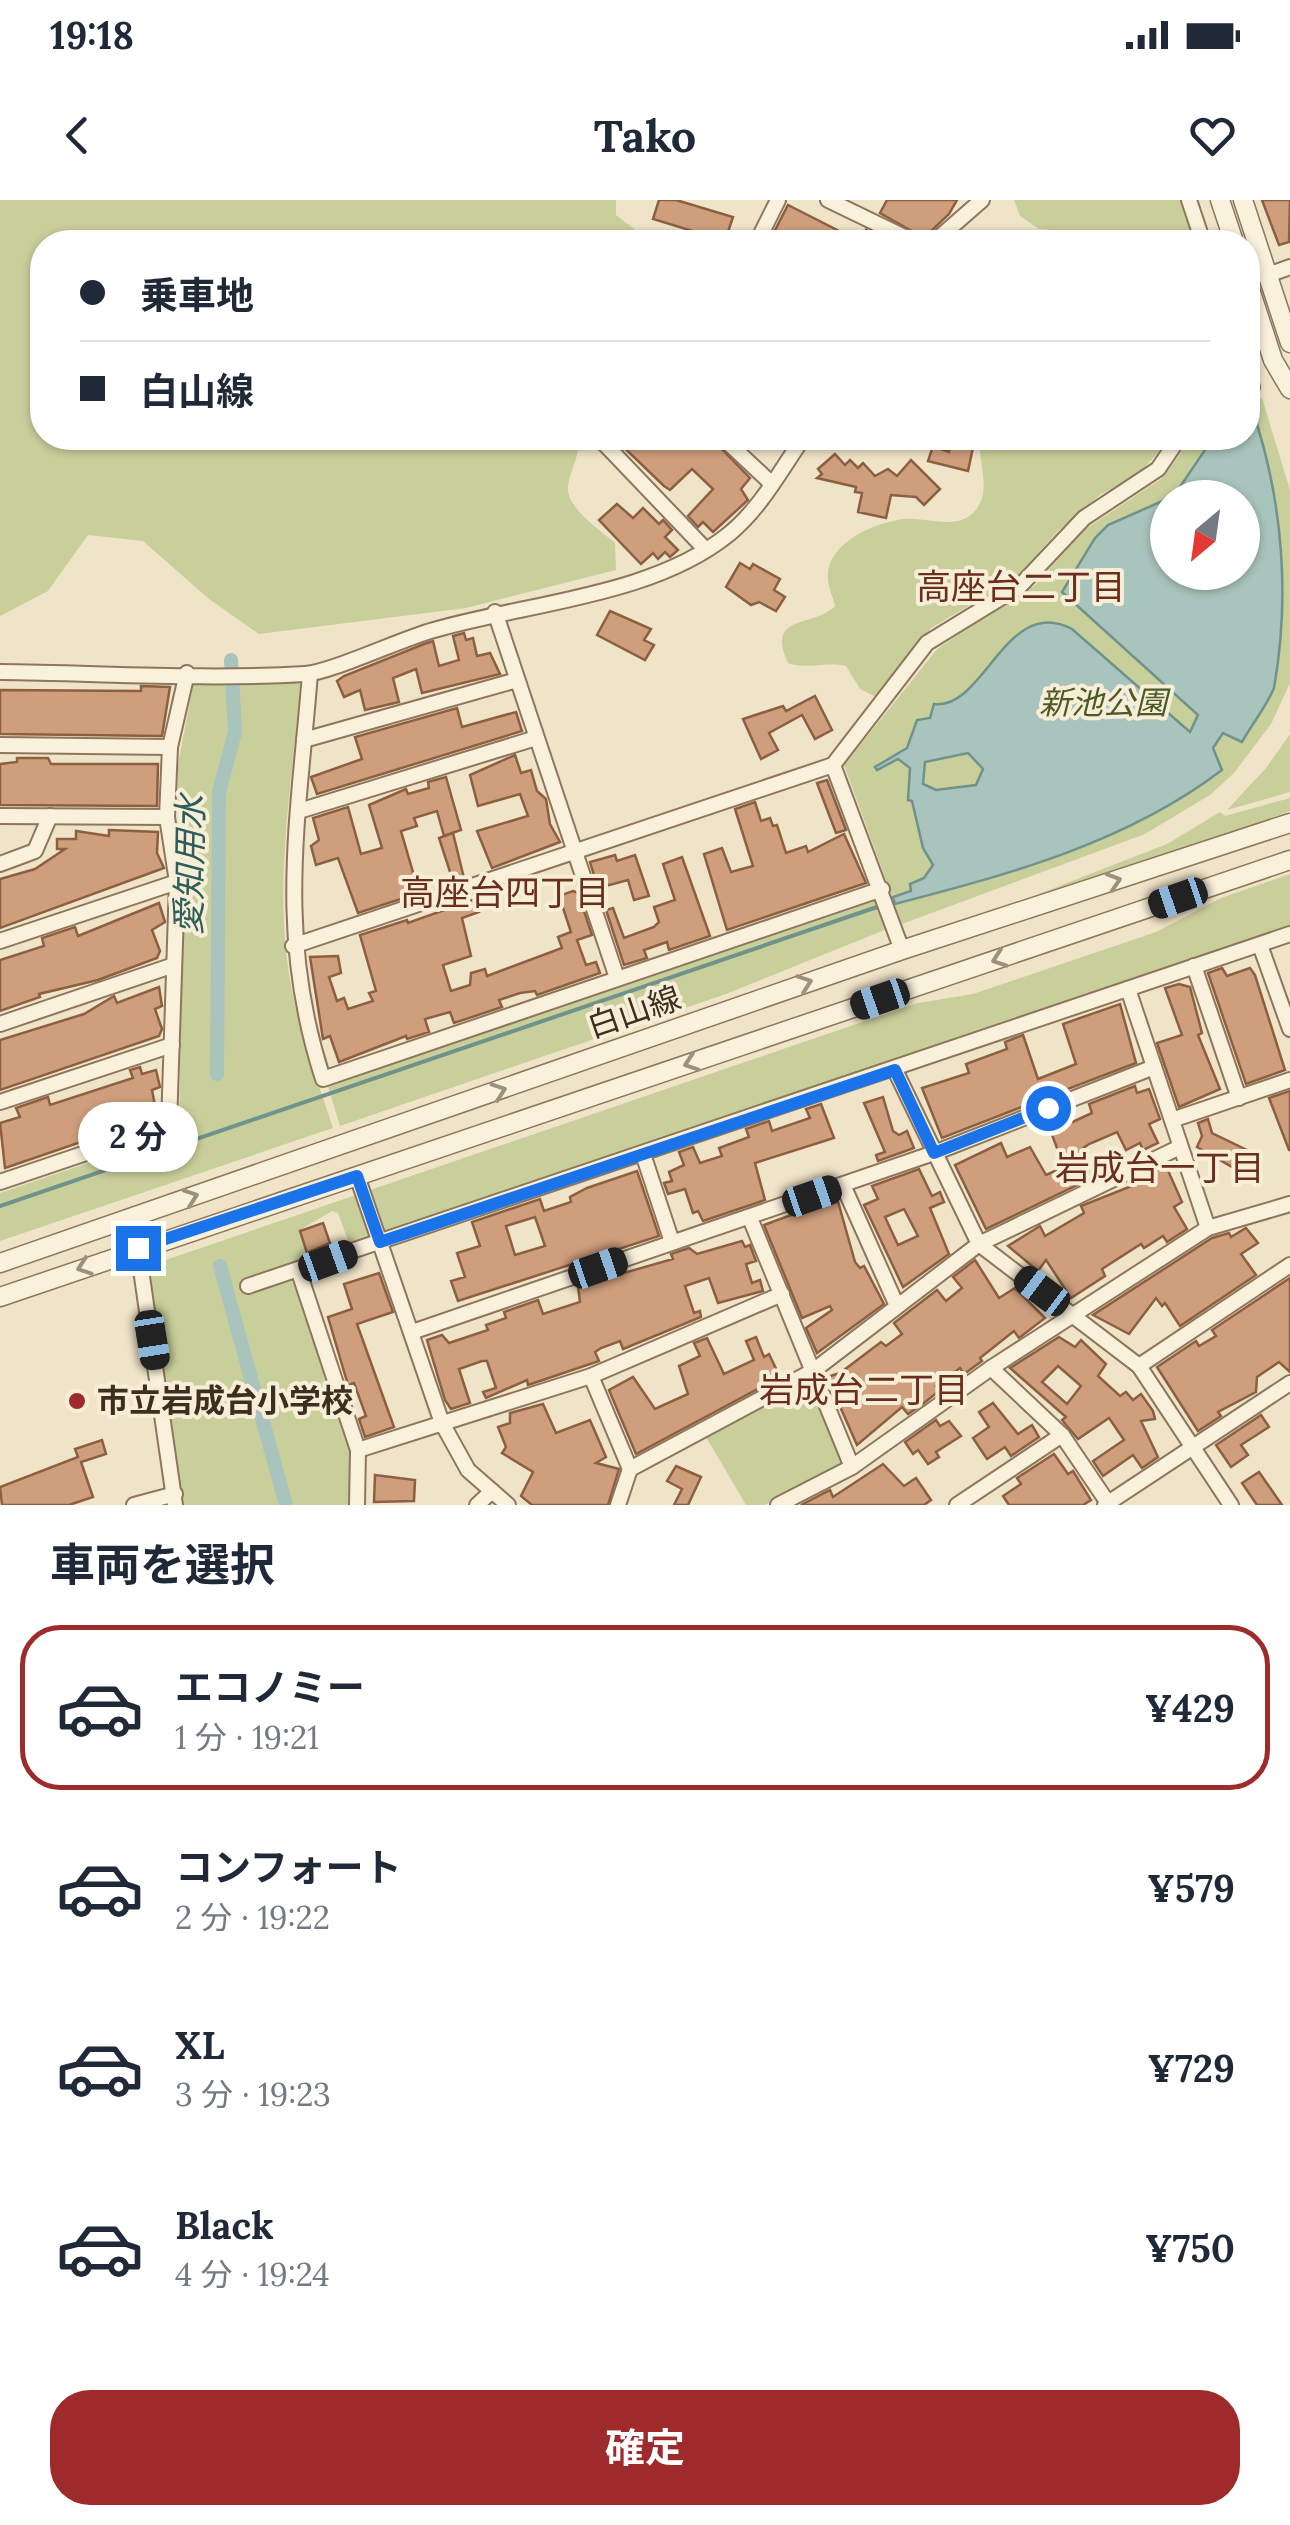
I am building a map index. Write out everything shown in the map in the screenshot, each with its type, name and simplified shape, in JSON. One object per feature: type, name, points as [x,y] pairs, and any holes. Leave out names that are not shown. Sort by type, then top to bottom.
[{"type":"street","points":[[762,230],[778,200]]},
{"type":"street","points":[[828,200],[890,230]]},
{"type":"street","points":[[948,230],[982,200]]},
{"type":"street","points":[[1189,200],[1199,230]]},
{"type":"street","points":[[1220,200],[1230,230]]},
{"type":"street","points":[[1243,200],[1253,230]]},
{"type":"street","points":[[1260,251],[1290,343]]},
{"type":"street","points":[[1268,275],[1290,267]]},
{"type":"street","points":[[1260,320],[1273,360],[1290,390]]},
{"type":"street","points":[[610,450],[706,550]]},
{"type":"street","points":[[736,450],[772,484]]},
{"type":"street","points":[[0,672],[310,674],[394,641],[494,612],[628,584],[676,566],[706,550],[748,515],[794,450]]},
{"type":"street","points":[[293,946],[833,764],[927,644],[1020,586],[1084,518],[1158,470],[1171,450]]},
{"type":"street","points":[[494,612],[617,978]]},
{"type":"street","points":[[1,1177],[170,1125],[176,882],[168,817],[170,747],[187,673]]},
{"type":"street","points":[[310,674],[291,892],[293,946],[303,1016],[323,1079],[882,889]]},
{"type":"street","points":[[304,740],[517,680]]},
{"type":"street","points":[[299,810],[536,738]]},
{"type":"street","points":[[0,745],[170,747]]},
{"type":"street","points":[[833,764],[902,950]]},
{"type":"street","points":[[0,816],[168,817]]},
{"type":"street","points":[[0,864],[35,851],[50,816]]},
{"type":"street","name":"白山線","points":[[0,1263],[902,950],[1290,823]]},
{"type":"street","name":"白山線","points":[[0,1296],[1290,860]]},
{"type":"street","points":[[0,941],[176,882]]},
{"type":"street","points":[[248,1286],[299,1272],[1290,934]]},
{"type":"street","points":[[1260,944],[1290,1030]]},
{"type":"street","points":[[0,1024],[174,964]]},
{"type":"street","points":[[1194,966],[1240,1098]]},
{"type":"street","points":[[1128,988],[1208,1228]]},
{"type":"street","points":[[0,1102],[172,1045]]},
{"type":"street","points":[[412,1332],[934,1153],[1154,1067]]},
{"type":"street","points":[[895,1070],[980,1244],[1138,1366],[1230,1505]]},
{"type":"street","points":[[1172,1120],[1290,1080]]},
{"type":"street","points":[[630,1469],[814,1372],[980,1244],[1180,1147]]},
{"type":"street","points":[[644,1154],[672,1242]]},
{"type":"street","points":[[357,1176],[442,1423],[468,1470],[508,1505]]},
{"type":"street","points":[[843,1185],[897,1306]]},
{"type":"street","points":[[778,1505],[852,1466],[991,1368],[1208,1228],[1290,1204]]},
{"type":"street","points":[[750,1218],[852,1466]]},
{"type":"street","points":[[134,1505],[175,1499],[138,1248]]},
{"type":"street","points":[[1138,1366],[1290,1265]]},
{"type":"street","points":[[299,1272],[358,1450],[357,1505]]},
{"type":"street","points":[[358,1450],[592,1376],[782,1294]]},
{"type":"street","points":[[991,1368],[1062,1435],[1106,1504],[1290,1382]]},
{"type":"street","points":[[592,1376],[630,1469],[618,1505]]},
{"type":"street","points":[[957,1505],[1062,1435]]},
{"type":"street","points":[[477,1505],[492,1491]]},
{"type":"green space","points":[[0,200],[616,200],[616,215],[635,230],[30,230],[30,450],[578,450],[569,479],[569,494],[585,518],[615,543],[616,570],[466,608],[259,634],[209,599],[143,541],[88,535],[48,591],[0,616]]},
{"type":"green space","points":[[1014,200],[1182,200],[1192,230],[1039,229],[1020,216]]},
{"type":"green space","name":"新池公園","points":[[1262,398],[1290,490],[1290,683],[1271,724],[1234,773],[1210,795],[1145,834],[902,924],[844,765],[938,648],[1035,585],[1084,530],[1150,486],[1150,590],[1260,590],[1260,480],[1159,480],[1183,450],[1260,450]]},
{"type":"green space","points":[[980,450],[1160,450],[1135,478],[1101,494],[1058,531],[1016,578],[931,628],[876,697],[860,689],[846,666],[788,663],[783,647],[787,629],[835,606],[828,576],[830,564],[845,544],[868,529],[893,521],[949,522],[966,518],[979,505],[984,486]]},
{"type":"green space","points":[[199,680],[297,681],[300,685],[284,856],[284,925],[295,1003],[333,1128],[0,1241],[0,1193],[179,1132],[182,941],[177,770],[193,685]]},
{"type":"green space","points":[[1290,734],[1290,792],[1227,810],[1266,768]]},
{"type":"green space","points":[[1290,798],[1290,811],[1036,895],[1167,844],[1220,812],[1225,816]]},
{"type":"green space","points":[[1290,874],[1290,927],[384,1232],[370,1190],[918,1003],[973,994],[1156,932],[1221,898]]},
{"type":"green space","points":[[870,898],[876,900],[887,929],[726,994],[340,1126],[327,1083]]},
{"type":"green space","points":[[356,1195],[370,1237],[367,1242],[353,1246],[349,1243],[338,1213],[332,1211],[300,1230],[310,1259],[258,1290],[293,1279],[352,1454],[351,1505],[180,1505],[148,1266]]},
{"type":"green space","points":[[806,1382],[812,1385],[843,1459],[841,1465],[765,1505],[746,1505],[706,1437]]},
{"type":"water","name":"新池公園","points":[[1260,435],[1277,516],[1282,585],[1279,654],[1274,688],[1267,702],[1242,742],[1223,733],[1213,748],[1222,770],[1147,818],[1024,868],[895,904],[893,897],[911,891],[910,884],[924,878],[933,865],[923,848],[912,801],[908,800],[910,768],[898,759],[877,770],[875,767],[907,748],[917,720],[930,718],[934,704],[952,701],[967,690],[1013,639],[1030,627],[1049,622],[1072,629],[1190,732],[1198,715],[1062,592],[1095,538],[1108,525],[1150,507],[1150,590],[1260,590],[1260,480],[1185,480],[1205,450],[1260,450]],"holes":[[[968,753],[983,769],[976,785],[936,790],[923,784],[925,762]]]},
{"type":"building","points":[[659,200],[676,200],[733,217],[729,230],[689,230],[653,219]]},
{"type":"building","points":[[887,200],[957,200],[932,230],[910,230],[880,213]]},
{"type":"building","points":[[1262,200],[1290,200],[1289,242],[1279,245]]},
{"type":"building","points":[[788,205],[837,230],[775,230]]},
{"type":"building","points":[[626,450],[723,450],[750,478],[741,489],[748,500],[713,532],[703,522],[698,527],[688,516],[713,489],[692,469],[670,490]]},
{"type":"building","points":[[932,450],[972,450],[968,471],[928,461]]},
{"type":"building","points":[[835,454],[845,465],[850,460],[858,468],[863,463],[875,476],[888,469],[897,476],[911,460],[940,489],[924,505],[916,497],[891,495],[886,518],[858,512],[862,493],[855,492],[856,487],[817,478],[822,474],[818,469]]},
{"type":"building","points":[[617,504],[633,518],[643,508],[659,524],[663,520],[672,530],[665,537],[678,550],[670,557],[665,552],[658,559],[653,553],[641,564],[599,520]]},
{"type":"building","points":[[740,563],[750,569],[753,564],[780,579],[774,590],[785,597],[776,611],[759,602],[751,605],[726,587]]},
{"type":"building","points":[[610,611],[651,629],[644,640],[654,645],[645,660],[597,635]]},
{"type":"building","points":[[464,633],[466,640],[473,638],[477,656],[490,653],[500,674],[422,693],[416,669],[393,678],[399,702],[365,710],[360,690],[344,697],[337,681],[344,676],[433,641],[439,666],[459,660],[453,636]]},
{"type":"building","points":[[141,686],[170,687],[162,736],[0,734],[0,690],[141,691]]},
{"type":"building","points":[[815,696],[832,730],[815,739],[802,715],[769,733],[778,750],[761,759],[743,719],[783,706],[786,711]]},
{"type":"building","points":[[457,708],[462,727],[516,712],[522,731],[317,794],[311,777],[362,759],[355,737]]},
{"type":"building","points":[[515,755],[521,773],[531,770],[537,791],[546,799],[550,824],[560,842],[492,868],[477,831],[528,816],[520,794],[478,806],[470,775]]},
{"type":"building","points":[[17,758],[48,758],[51,764],[158,764],[157,806],[0,805],[0,764],[17,762]]},
{"type":"building","points":[[446,777],[461,830],[444,836],[437,811],[414,818],[417,826],[401,831],[419,893],[358,913],[338,858],[316,865],[311,846],[319,840],[313,818],[348,807],[361,854],[382,848],[369,805],[406,789],[408,794],[429,788],[428,782]]},
{"type":"building","points":[[827,780],[846,830],[836,833],[817,783]]},
{"type":"building","points":[[755,802],[761,821],[770,818],[773,826],[777,825],[786,853],[806,846],[808,852],[844,834],[866,883],[727,930],[704,854],[722,848],[731,872],[753,866],[735,809]]},
{"type":"building","points":[[109,830],[158,832],[157,853],[164,868],[0,928],[0,879],[35,869],[65,849],[57,849],[57,839],[76,839],[76,831],[109,836]]},
{"type":"building","points":[[453,833],[464,878],[453,881],[439,838]]},
{"type":"building","points":[[615,855],[617,861],[635,855],[649,896],[634,900],[628,880],[598,888],[590,862]]},
{"type":"building","points":[[682,857],[710,936],[669,950],[667,942],[644,950],[647,958],[624,965],[606,910],[613,908],[624,938],[654,927],[659,922],[654,907],[675,900],[663,864]]},
{"type":"building","points":[[578,893],[592,935],[577,940],[586,965],[596,962],[600,973],[537,995],[535,991],[499,1000],[502,1007],[454,1023],[450,1012],[425,1019],[429,1032],[407,1039],[406,1036],[339,1062],[330,1036],[323,1039],[310,957],[338,956],[341,973],[329,977],[337,1001],[344,998],[348,1009],[373,1001],[369,993],[376,991],[360,935],[475,899],[479,912],[462,918],[471,956],[443,965],[451,991],[470,985],[471,973],[485,969],[487,976],[562,948],[558,937],[571,932],[559,896]]},
{"type":"building","points":[[159,903],[165,922],[152,930],[160,951],[157,958],[98,980],[39,994],[40,997],[0,1011],[0,960],[44,946],[42,938],[75,927],[78,936]]},
{"type":"building","points":[[1222,968],[1227,976],[1250,968],[1255,975],[1285,1070],[1246,1084],[1208,973]]},
{"type":"building","points":[[1179,984],[1190,987],[1202,1033],[1198,1035],[1220,1089],[1179,1107],[1157,1043],[1182,1035],[1165,988]]},
{"type":"building","points":[[159,987],[162,1006],[155,1009],[162,1029],[159,1036],[0,1090],[0,1040],[84,1014],[114,996],[117,1003]]},
{"type":"building","points":[[1120,1004],[1136,1063],[1060,1092],[1056,1086],[1034,1095],[1037,1101],[942,1138],[922,1088],[969,1073],[966,1064],[1007,1049],[1005,1042],[1023,1035],[1038,1079],[1076,1064],[1063,1024]]},
{"type":"building","points":[[140,1067],[142,1074],[156,1070],[160,1087],[152,1090],[157,1116],[5,1168],[0,1123],[20,1117],[16,1108],[48,1097],[50,1105],[133,1078],[130,1070]]},
{"type":"building","points":[[1135,1086],[1137,1093],[1149,1089],[1160,1119],[1149,1124],[1158,1143],[1143,1150],[1140,1143],[1126,1150],[1117,1132],[1089,1144],[1082,1149],[1096,1176],[986,1229],[955,1165],[1001,1143],[1007,1157],[1030,1147],[1046,1175],[1064,1167],[1051,1132],[1092,1113],[1089,1104]]},
{"type":"building","points":[[1290,1091],[1290,1150],[1289,1150],[1269,1098]]},
{"type":"building","points":[[883,1097],[893,1131],[899,1135],[907,1131],[914,1148],[878,1161],[876,1155],[885,1152],[864,1103]]},
{"type":"building","points":[[821,1104],[834,1138],[755,1163],[765,1200],[703,1221],[698,1211],[693,1213],[685,1189],[668,1194],[664,1183],[672,1181],[669,1172],[684,1165],[679,1152],[693,1147],[700,1163],[722,1156],[719,1148],[749,1137],[746,1129],[769,1121],[772,1131],[810,1118],[806,1109]]},
{"type":"building","points":[[1208,1119],[1212,1133],[1247,1150],[1239,1166],[1234,1168],[1197,1147],[1202,1136],[1198,1123]]},
{"type":"building","points":[[1166,1166],[1182,1202],[1174,1207],[1187,1229],[1167,1242],[1163,1236],[1144,1248],[1141,1244],[1102,1269],[1105,1276],[1071,1298],[1046,1260],[1038,1271],[1008,1246],[1040,1226],[1045,1236],[1084,1213],[1081,1206],[1152,1178],[1149,1174]]},
{"type":"building","points":[[919,1169],[932,1196],[940,1192],[944,1202],[930,1208],[949,1254],[903,1287],[864,1205],[878,1199],[872,1186]],"holes":[[[904,1209],[918,1236],[898,1245],[885,1217]]]},
{"type":"building","points":[[637,1171],[659,1236],[458,1301],[451,1281],[465,1277],[457,1253],[480,1246],[472,1222],[540,1199],[544,1211],[571,1202],[570,1197]],"holes":[[[535,1217],[545,1246],[515,1255],[506,1226]]]},
{"type":"building","points":[[837,1198],[855,1262],[860,1268],[864,1266],[884,1304],[817,1353],[806,1328],[832,1310],[830,1306],[802,1318],[764,1225]]},
{"type":"building","points":[[323,1223],[330,1243],[307,1253],[300,1231]]},
{"type":"building","points":[[1246,1228],[1258,1243],[1241,1254],[1256,1275],[1180,1326],[1165,1303],[1162,1306],[1156,1298],[1129,1334],[1093,1315],[1212,1238],[1229,1233],[1231,1237]]},
{"type":"building","points":[[742,1241],[745,1247],[750,1245],[756,1261],[746,1264],[752,1283],[760,1280],[763,1291],[718,1303],[709,1278],[685,1286],[694,1313],[700,1311],[701,1317],[623,1349],[620,1341],[601,1348],[595,1352],[599,1361],[528,1385],[527,1380],[486,1398],[483,1392],[496,1388],[487,1361],[482,1361],[459,1369],[470,1403],[451,1409],[445,1400],[427,1340],[442,1335],[449,1343],[488,1330],[486,1325],[506,1318],[504,1312],[538,1300],[543,1314],[580,1302],[578,1286],[673,1259],[671,1254],[689,1248],[697,1254]]},
{"type":"building","points":[[975,1260],[999,1298],[1015,1288],[1045,1318],[1019,1338],[1014,1331],[980,1358],[982,1361],[964,1374],[960,1368],[936,1386],[939,1391],[924,1403],[908,1414],[902,1407],[857,1445],[827,1377],[840,1373],[881,1342],[886,1346],[902,1334],[894,1323],[937,1290],[946,1301],[962,1288],[953,1277]]},
{"type":"building","points":[[379,1273],[393,1312],[357,1324],[394,1427],[365,1437],[359,1419],[366,1416],[354,1383],[348,1385],[328,1317],[352,1309],[344,1284]]},
{"type":"building","points":[[1290,1278],[1290,1372],[1279,1362],[1257,1377],[1256,1392],[1218,1412],[1221,1416],[1198,1431],[1157,1367],[1196,1341],[1199,1346],[1216,1336],[1212,1330]]},
{"type":"building","points":[[756,1337],[764,1357],[769,1354],[780,1377],[636,1454],[609,1390],[633,1377],[655,1409],[688,1394],[679,1366],[700,1356],[694,1343],[707,1338],[724,1374],[754,1360],[746,1341]]},
{"type":"building","points":[[1059,1337],[1075,1347],[1081,1340],[1106,1364],[1098,1376],[1120,1396],[1126,1392],[1133,1400],[1141,1394],[1153,1411],[1155,1419],[1141,1421],[1158,1457],[1142,1468],[1133,1455],[1103,1476],[1093,1461],[1124,1440],[1109,1418],[1078,1439],[1062,1420],[1066,1417],[1010,1368]],"holes":[[[1058,1366],[1081,1386],[1067,1404],[1042,1382]]]},
{"type":"building","points":[[993,1403],[1018,1434],[1032,1425],[1039,1437],[1011,1456],[1005,1447],[987,1459],[973,1438],[989,1427],[979,1412]]},
{"type":"building","points":[[543,1404],[556,1433],[590,1420],[606,1457],[596,1463],[619,1469],[608,1505],[532,1505],[521,1496],[533,1472],[502,1453],[506,1447],[498,1427],[510,1423],[510,1413]]},
{"type":"building","points":[[1261,1415],[1269,1427],[1241,1445],[1248,1455],[1231,1467],[1216,1445]]},
{"type":"building","points":[[936,1420],[940,1426],[949,1421],[961,1436],[936,1452],[939,1457],[928,1464],[918,1450],[913,1454],[905,1442]]},
{"type":"building","points":[[102,1440],[106,1454],[81,1462],[93,1497],[69,1505],[2,1505],[0,1487],[78,1457],[75,1449]]},
{"type":"building","points":[[1054,1454],[1068,1474],[1073,1471],[1091,1500],[1083,1505],[1009,1505],[1003,1496],[1021,1484],[1017,1478]]},
{"type":"building","points":[[883,1464],[904,1486],[916,1478],[931,1500],[924,1505],[801,1505],[830,1490],[833,1497]]},
{"type":"building","points":[[676,1466],[701,1477],[688,1505],[674,1505],[682,1489],[667,1481]]},
{"type":"building","points":[[1259,1472],[1282,1505],[1257,1505],[1242,1483]]},
{"type":"building","points":[[375,1475],[415,1480],[414,1501],[374,1502]]},
{"type":"waterway","name":"愛知用水","points":[[217,1074],[219,792],[235,732],[231,660]]},
{"type":"waterway","points":[[0,1206],[880,906]]},
{"type":"waterway","name":"愛知用水","points":[[220,1266],[286,1505]]},
{"type":"place","name":"市立岩成台小学校","points":[[77,1401]]},
{"type":"district","name":"高座台二丁目","points":[[1021,587]]},
{"type":"district","name":"高座台四丁目","points":[[505,893]]},
{"type":"district","name":"岩成台一丁目","points":[[1160,1168]]},
{"type":"district","name":"岩成台二丁目","points":[[864,1390]]},
{"type":"route","points":[[138,1248],[357,1176],[380,1242],[895,1070],[934,1153],[1048,1108]]}]
